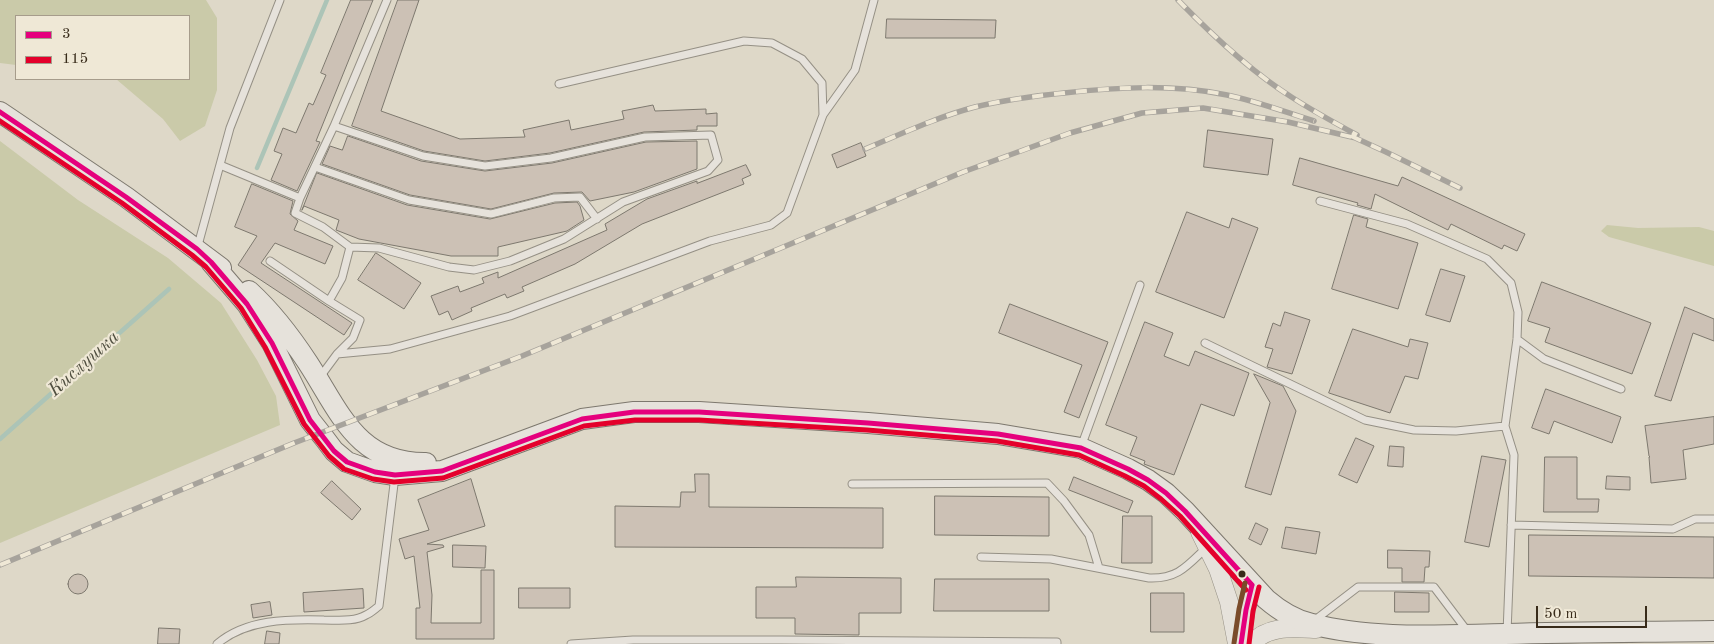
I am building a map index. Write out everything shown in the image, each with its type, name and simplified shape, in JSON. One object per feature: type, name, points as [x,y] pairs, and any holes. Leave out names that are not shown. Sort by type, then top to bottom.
[{"type":"main road","points":[[0,112],[126,197],[236,279],[262,303],[289,336],[319,380],[335,408],[350,429],[362,441],[378,453],[396,460],[414,463],[464,462]]},
{"type":"main road","points":[[204,255],[247,304],[272,343],[310,420],[334,451],[347,462],[375,472],[396,475],[442,471],[582,419],[655,411],[709,413],[998,434],[1081,448],[1148,480],[1166,493],[1195,522],[1252,586],[1281,611],[1311,624],[1338,630],[1411,635],[1714,631]]},
{"type":"street","points":[[1195,522],[1218,569],[1229,602],[1237,644]]},
{"type":"street","points":[[1241,644],[1252,586]]},
{"type":"street","points":[[1251,644],[1266,633],[1285,628],[1338,630]]},
{"type":"lane","points":[[204,255],[220,165],[230,128],[280,0]]},
{"type":"lane","points":[[334,126],[423,156],[486,166],[551,158],[645,137],[711,135],[718,160],[708,171],[623,202],[564,239],[510,261],[474,270],[449,267],[379,248],[350,247],[323,227],[295,213],[387,0]]},
{"type":"lane","points":[[337,354],[390,349],[510,316],[710,241],[771,225],[787,213],[823,115],[855,70],[874,0]]},
{"type":"lane","points":[[559,84],[744,42],[772,44],[802,59],[822,83],[823,115]]},
{"type":"lane","points":[[220,165],[300,198]]},
{"type":"lane","points":[[315,167],[409,200],[491,214],[554,198],[580,197],[597,218]]},
{"type":"lane","points":[[1320,201],[1407,224],[1487,259],[1511,283],[1518,312],[1517,339],[1506,426],[1514,455],[1507,634]]},
{"type":"lane","points":[[329,301],[342,278],[350,247]]},
{"type":"lane","points":[[270,261],[360,320],[353,338],[337,354],[319,380]]},
{"type":"lane","points":[[1081,448],[1140,285]]},
{"type":"lane","points":[[1517,339],[1544,359],[1621,389]]},
{"type":"lane","points":[[1205,343],[1366,420],[1414,430],[1456,431],[1506,426]]},
{"type":"lane","points":[[216,644],[236,632],[264,622],[348,620],[366,615],[379,606],[396,475]]},
{"type":"lane","points":[[852,484],[1047,483],[1064,501],[1089,535],[1100,568]]},
{"type":"lane","points":[[1511,525],[1673,528],[1695,519],[1714,519]]},
{"type":"lane","points":[[981,557],[1051,559],[1149,578],[1171,577],[1207,547]]},
{"type":"lane","points":[[1311,624],[1358,587],[1434,587],[1470,635]]},
{"type":"lane","points":[[571,644],[632,642],[988,641],[1057,642],[1057,644]]},
{"type":"green space","points":[[0,0],[206,0],[217,18],[217,90],[205,126],[180,141],[163,119],[117,80],[190,80],[190,15],[15,15],[15,65],[0,63]]},
{"type":"green space","points":[[0,141],[78,200],[168,258],[221,303],[257,360],[276,396],[280,425],[0,543]]},
{"type":"green space","points":[[1607,225],[1638,228],[1699,227],[1714,231],[1714,266],[1609,237],[1601,231]]},
{"type":"building","points":[[351,0],[373,0],[316,141],[320,142],[297,191],[271,180],[282,154],[274,151],[283,128],[296,133],[309,103],[313,105],[326,75],[321,73]]},
{"type":"building","points":[[398,0],[419,0],[381,111],[460,139],[525,137],[523,130],[569,120],[571,130],[624,119],[622,111],[653,105],[655,111],[706,109],[706,114],[717,113],[717,126],[697,126],[697,130],[644,132],[550,153],[485,161],[424,151],[352,126]]},
{"type":"building","points":[[887,19],[996,20],[995,38],[886,38]]},
{"type":"building","points":[[1208,130],[1273,139],[1268,175],[1204,167]]},
{"type":"building","points":[[348,136],[421,161],[485,171],[552,163],[646,142],[697,141],[697,169],[634,192],[590,201],[582,192],[554,193],[491,209],[410,195],[322,164],[330,146],[342,150]]},
{"type":"building","points":[[861,143],[866,156],[837,168],[832,155]]},
{"type":"building","points":[[1300,158],[1398,186],[1402,177],[1525,234],[1517,251],[1504,245],[1502,249],[1451,224],[1448,230],[1375,194],[1371,209],[1357,205],[1358,203],[1293,185]]},
{"type":"building","points":[[746,165],[751,175],[742,179],[744,184],[642,224],[575,264],[522,287],[524,291],[507,298],[505,294],[471,308],[472,311],[452,320],[448,311],[439,315],[431,296],[458,286],[460,292],[484,283],[482,278],[498,272],[498,278],[607,230],[605,224],[647,199]]},
{"type":"building","points":[[317,173],[407,205],[490,219],[555,203],[577,202],[584,220],[567,231],[498,247],[498,256],[451,256],[359,239],[336,230],[339,220],[304,206],[302,210]]},
{"type":"building","points":[[252,184],[293,201],[290,214],[298,221],[294,230],[333,246],[325,264],[275,243],[261,263],[352,323],[344,335],[238,265],[257,236],[235,227]]},
{"type":"building","points":[[1187,212],[1229,228],[1232,218],[1258,228],[1224,318],[1156,292]]},
{"type":"building","points":[[1354,215],[1368,219],[1366,227],[1418,243],[1398,309],[1332,289]]},
{"type":"building","points":[[376,253],[421,283],[404,309],[358,280]]},
{"type":"building","points":[[1441,269],[1465,276],[1450,322],[1426,315]]},
{"type":"building","points":[[1542,282],[1651,323],[1632,374],[1545,342],[1550,328],[1528,321]]},
{"type":"building","points":[[1010,304],[1108,342],[1079,418],[1064,412],[1082,365],[999,333]]},
{"type":"building","points":[[1685,307],[1714,319],[1714,341],[1693,333],[1671,401],[1655,396]]},
{"type":"building","points":[[1285,312],[1310,320],[1292,374],[1267,367],[1273,349],[1265,347],[1273,323],[1280,326]]},
{"type":"building","points":[[1145,322],[1173,333],[1164,356],[1189,366],[1195,351],[1249,373],[1234,416],[1201,404],[1174,475],[1144,464],[1145,461],[1130,455],[1137,437],[1106,425]]},
{"type":"building","points":[[1353,329],[1408,347],[1410,339],[1428,343],[1418,379],[1405,376],[1390,413],[1329,393]]},
{"type":"building","points":[[1254,374],[1283,386],[1296,411],[1271,495],[1245,487],[1270,403]]},
{"type":"building","points":[[1546,389],[1621,417],[1612,443],[1554,421],[1549,434],[1532,428]]},
{"type":"building","points":[[1714,417],[1714,444],[1683,450],[1686,479],[1651,483],[1650,457],[1645,426]]},
{"type":"building","points":[[1356,438],[1374,446],[1357,483],[1339,475]]},
{"type":"building","points":[[1390,446],[1404,447],[1403,467],[1388,466]]},
{"type":"building","points":[[1482,456],[1506,460],[1489,547],[1465,542]]},
{"type":"building","points":[[1545,457],[1577,457],[1577,499],[1599,499],[1598,512],[1544,512]]},
{"type":"building","points":[[695,474],[709,474],[709,507],[883,508],[883,548],[615,547],[615,506],[680,507],[681,492],[695,492]]},
{"type":"building","points":[[1607,476],[1630,477],[1630,490],[1606,489]]},
{"type":"building","points":[[1074,477],[1133,501],[1128,513],[1069,490]]},
{"type":"building","points":[[471,479],[485,526],[427,544],[443,545],[444,547],[427,552],[432,595],[431,623],[481,623],[481,570],[494,570],[494,639],[416,639],[416,608],[420,608],[414,556],[405,559],[399,539],[429,530],[418,500]]},
{"type":"building","points":[[332,481],[361,509],[352,520],[321,493]]},
{"type":"building","points":[[935,496],[1049,497],[1049,536],[935,535]]},
{"type":"building","points":[[1123,516],[1152,516],[1152,563],[1122,563]]},
{"type":"building","points":[[1256,523],[1268,529],[1261,545],[1249,539]]},
{"type":"building","points":[[1286,527],[1320,532],[1316,554],[1282,548]]},
{"type":"building","points":[[1529,535],[1714,537],[1714,578],[1529,576]]},
{"type":"building","points":[[453,545],[486,546],[485,568],[453,567]]},
{"type":"building","points":[[1388,550],[1430,551],[1429,567],[1425,567],[1424,582],[1402,582],[1402,568],[1388,568]]},
{"type":"building","points":[[78,574],[85,577],[88,584],[85,591],[78,594],[71,591],[68,584],[71,577]]},
{"type":"building","points":[[796,577],[901,578],[901,613],[859,613],[859,635],[795,634],[795,618],[756,618],[756,587],[796,587]]},
{"type":"building","points":[[935,579],[1049,579],[1049,611],[934,611]]},
{"type":"building","points":[[519,588],[570,588],[570,608],[519,608]]},
{"type":"building","points":[[363,589],[364,608],[304,612],[303,593]]},
{"type":"building","points":[[1395,592],[1429,593],[1429,612],[1395,612]]},
{"type":"building","points":[[1151,593],[1184,593],[1184,632],[1151,632]]},
{"type":"building","points":[[270,602],[272,615],[253,618],[251,605]]},
{"type":"building","points":[[159,628],[180,629],[179,644],[158,644]]},
{"type":"building","points":[[267,631],[280,633],[279,644],[265,644]]},
{"type":"waterway","name":"Кислушка","points":[[257,168],[327,0]]},
{"type":"waterway","name":"Кислушка","points":[[0,439],[169,289]]},
{"type":"railway","points":[[1178,0],[1218,39],[1263,77],[1301,103],[1357,135]]},
{"type":"railway","points":[[865,149],[933,121],[975,107],[1030,97],[1105,89],[1166,88],[1227,95],[1249,100],[1314,121]]},
{"type":"railway","points":[[0,565],[294,443],[522,356],[963,172],[1070,133],[1142,113],[1203,108],[1288,122],[1356,138]]},
{"type":"railway","points":[[1351,136],[1460,188]]},
{"type":"transit line","name":"3","points":[[0,112],[126,197],[197,249],[211,262],[247,304],[272,343],[310,420],[334,451],[347,462],[375,472],[395,475],[442,471],[582,419],[634,412],[699,412],[998,434],[1081,448],[1148,480],[1166,493],[1185,511],[1252,585]]},
{"type":"transit line","name":"115","points":[[0,121],[122,203],[206,267],[241,308],[265,347],[304,424],[329,456],[344,469],[373,479],[394,482],[443,478],[584,426],[635,420],[699,420],[867,430],[997,441],[1079,455],[1144,486],[1180,516],[1246,590]]},
{"type":"transit line","points":[[1234,643],[1245,583]]},
{"type":"transit line","name":"3","points":[[1241,644],[1252,585]]},
{"type":"transit line","name":"115","points":[[1249,644],[1253,611],[1259,587]]}]
